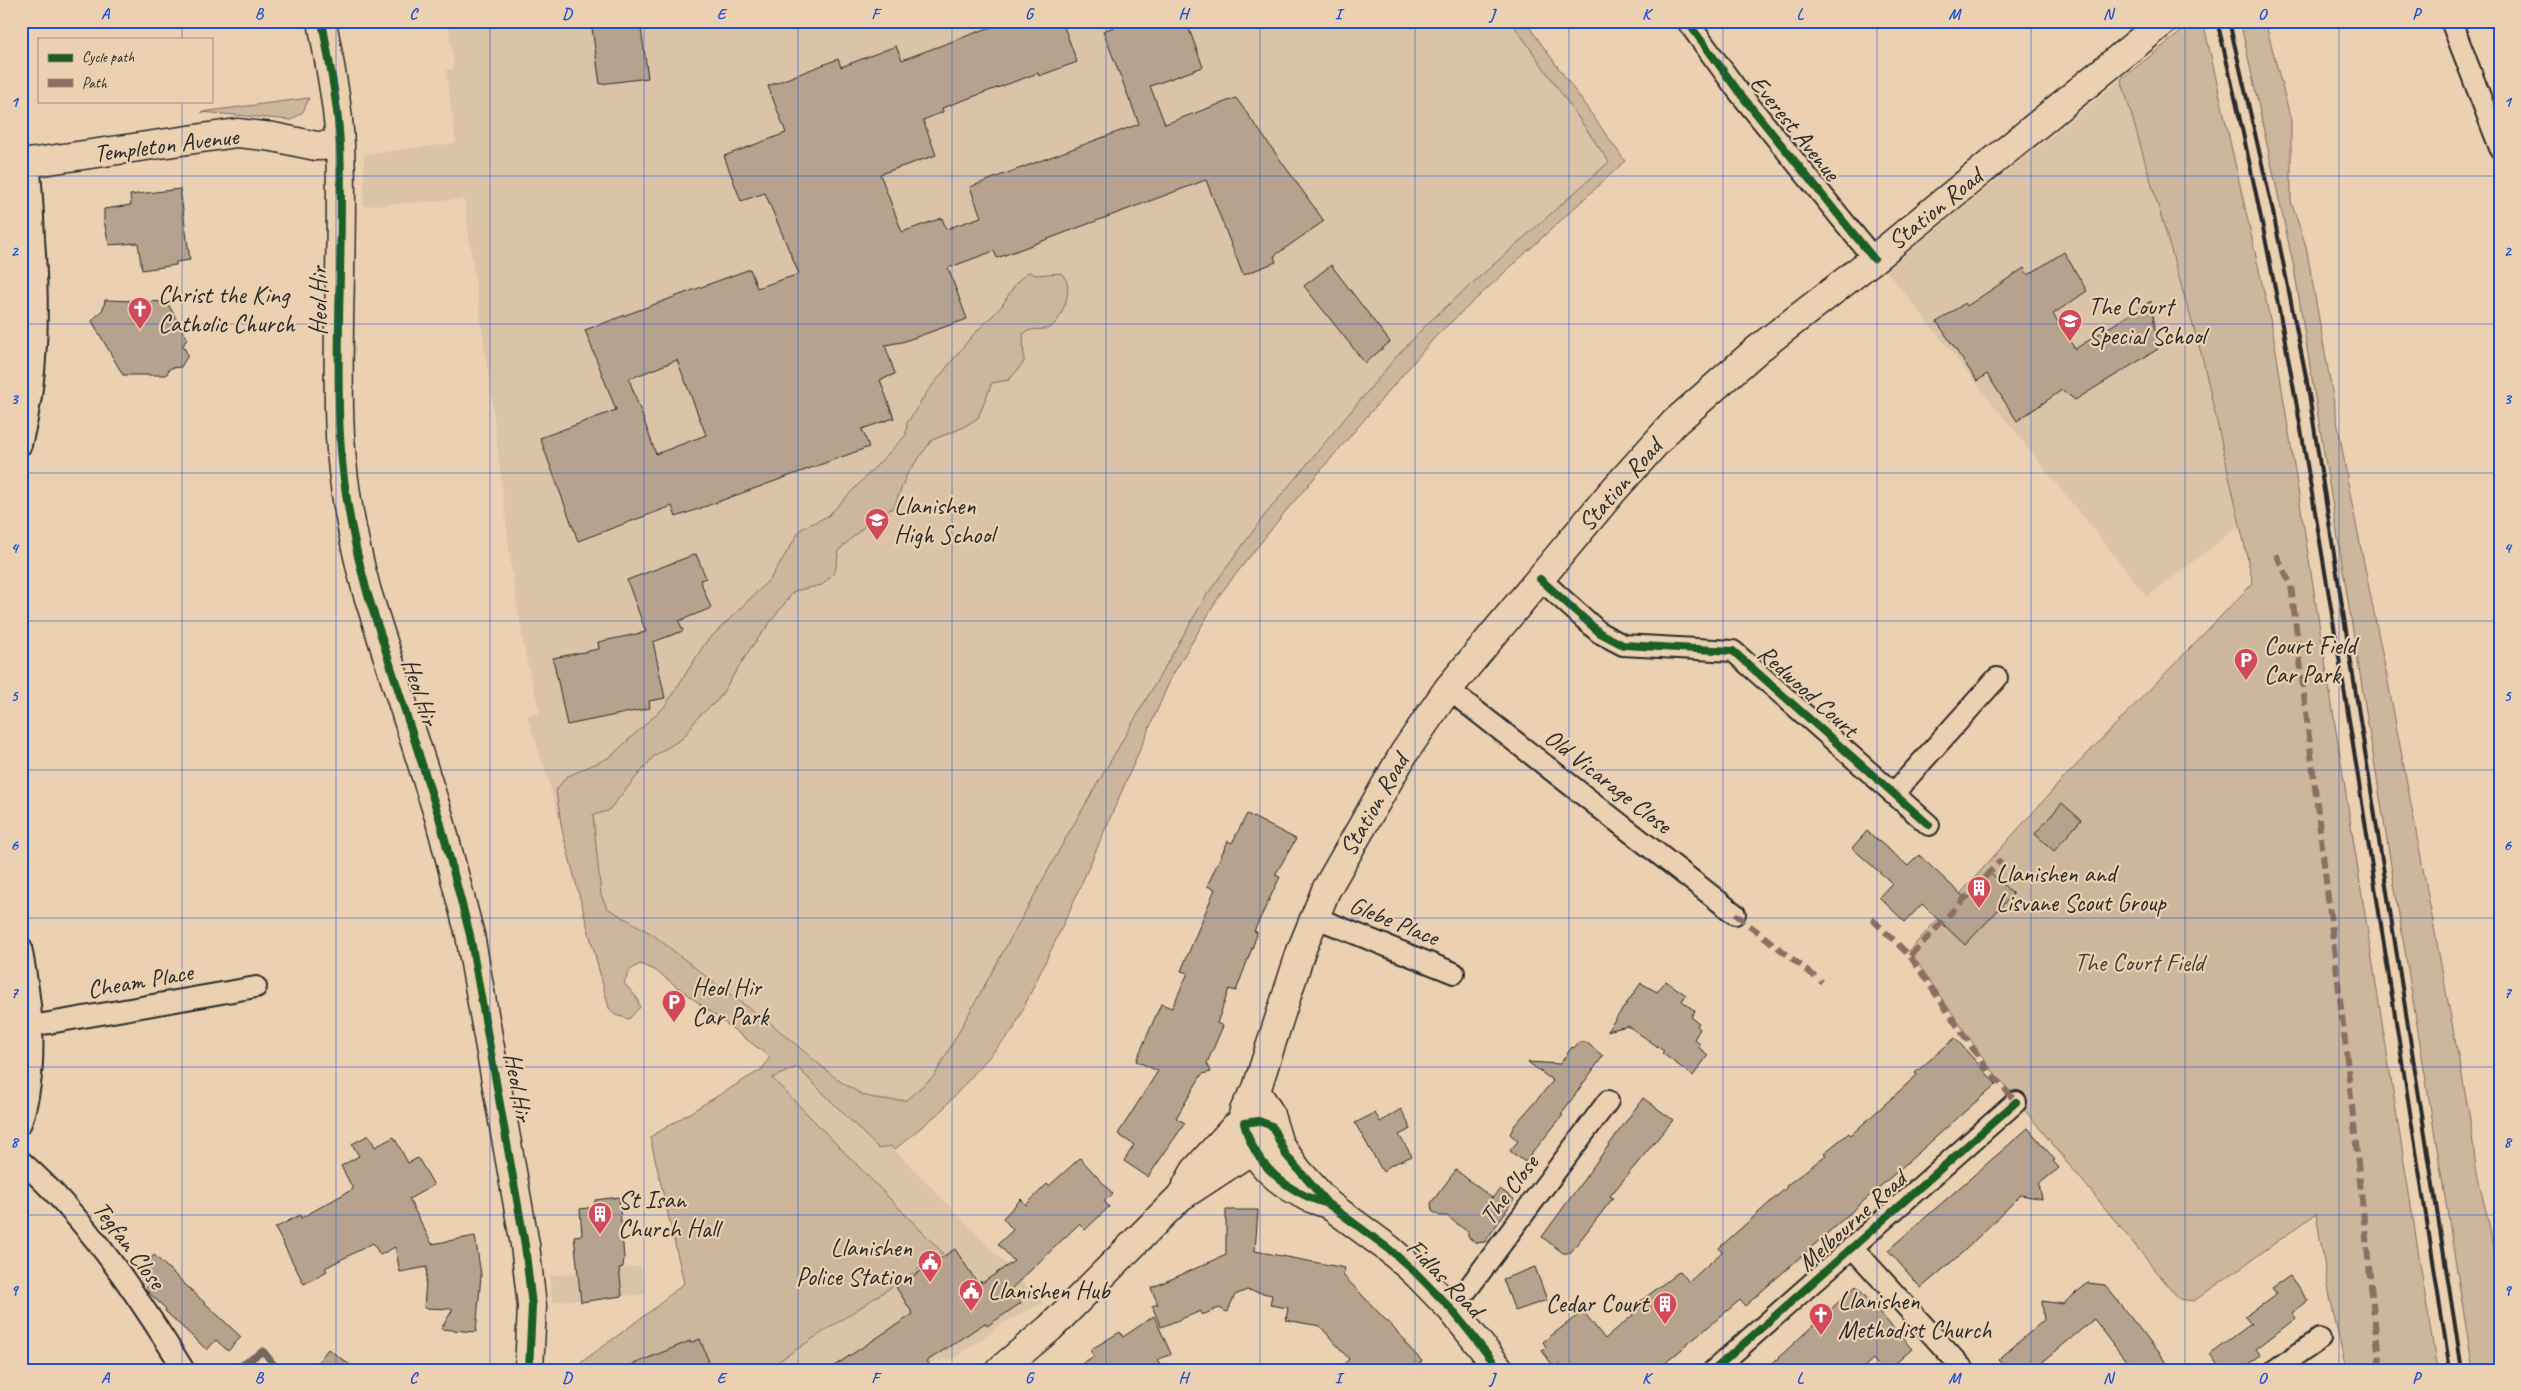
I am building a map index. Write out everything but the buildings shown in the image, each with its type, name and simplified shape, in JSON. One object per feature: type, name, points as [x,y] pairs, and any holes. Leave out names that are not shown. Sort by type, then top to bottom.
[{"type":"street","name":"Heol Hir","points":[[322,21],[335,97],[340,145],[339,406],[347,499],[357,555],[369,600],[440,817],[470,935],[525,1244],[532,1306],[529,1370]]},
{"type":"street","name":"Everest Avenue","points":[[1687,21],[1738,91],[1874,258]]},
{"type":"street","name":"Station Road","points":[[1256,1091],[1314,917],[1326,890],[1404,753],[1448,690],[1612,492],[1674,423],[1751,355],[1874,258],[2164,21]]},
{"type":"street","points":[[2451,21],[2500,148]]},
{"type":"street","name":"Templeton Avenue","points":[[25,163],[237,133],[273,137],[316,146],[340,145]]},
{"type":"street","points":[[21,445],[30,406],[37,352],[36,268],[25,163]]},
{"type":"street","name":"Redwood Court","points":[[1540,578],[1600,633],[1623,645],[1733,652],[1929,825]]},
{"type":"street","points":[[1893,794],[1997,678]]},
{"type":"street","name":"Old Vicarage Close","points":[[1448,690],[1735,914]]},
{"type":"street","name":"Glebe Place","points":[[1314,917],[1454,973]]},
{"type":"street","points":[[21,947],[32,1026],[32,1070],[21,1123]]},
{"type":"street","name":"Cheam Place","points":[[32,1026],[256,987]]},
{"type":"street","points":[[1248,1136],[1244,1112],[1256,1091]]},
{"type":"street","name":"Fidlas Road","points":[[1256,1091],[1269,1112],[1272,1126],[1286,1156],[1328,1204],[1389,1249],[1414,1271],[1452,1310],[1500,1370]]},
{"type":"street","name":"The Close","points":[[1452,1310],[1608,1101]]},
{"type":"street","name":"Melbourne Road","points":[[1714,1370],[2016,1102]]},
{"type":"street","points":[[1000,1370],[1050,1328],[1180,1197],[1195,1171],[1235,1127],[1248,1136],[1262,1141],[1272,1126]]},
{"type":"street","name":"Fidlas Road","points":[[1248,1136],[1275,1176],[1311,1199],[1328,1204]]},
{"type":"street","name":"Tegfan Close","points":[[21,1161],[59,1197],[113,1262],[184,1370]]},
{"type":"street","points":[[1852,1247],[1964,1370]]},
{"type":"street","points":[[2275,1370],[2320,1339]]},
{"type":"shaded area","name":"Llanishen High School","points":[[448,21],[1511,21],[1609,162],[1429,322],[1396,357],[1264,516],[1206,596],[1067,836],[935,1075],[906,1100],[882,1100],[863,1095],[838,1080],[769,1022],[722,989],[652,934],[579,892],[549,782],[527,716],[540,713],[525,653],[511,565],[492,401],[464,199],[364,206],[364,154],[456,143],[446,70],[454,69]]},
{"type":"shaded area","name":"The Court Special School","points":[[2121,79],[2203,360],[2239,526],[2147,597],[1886,270]]},
{"type":"shaded area","points":[[797,1067],[879,1149],[891,1146],[1043,1303],[1003,1323],[955,1358],[944,1359],[940,1362],[938,1359],[920,1370],[781,1370],[776,1363],[943,1253],[772,1078]]},
{"type":"shaded area","points":[[640,1266],[646,1294],[552,1302],[550,1276]]},
{"type":"green space","points":[[1511,21],[1525,21],[1625,161],[1436,336],[1285,512],[1221,593],[1172,676],[1070,910],[1013,1030],[941,1111],[894,1150],[891,1146],[879,1149],[797,1067],[772,1078],[943,1253],[776,1363],[781,1370],[571,1370],[656,1307],[684,1283],[650,1137],[762,1069],[770,1057],[655,970],[640,964],[630,970],[624,983],[637,998],[640,1007],[629,1019],[615,1015],[609,1008],[562,830],[556,790],[566,777],[610,757],[665,706],[706,642],[770,579],[801,529],[828,516],[906,435],[907,423],[927,392],[972,336],[1001,307],[1016,283],[1028,272],[1036,275],[1061,273],[1066,280],[1068,288],[1061,315],[1049,328],[1033,330],[1023,334],[1024,362],[1009,380],[992,383],[978,418],[962,428],[932,440],[907,474],[894,507],[865,526],[839,550],[835,572],[822,585],[794,591],[750,649],[718,700],[699,716],[683,738],[654,756],[608,811],[593,815],[601,895],[607,908],[652,934],[722,989],[769,1022],[838,1080],[863,1095],[882,1100],[906,1100],[935,1075],[1067,836],[1206,596],[1264,516],[1396,357],[1429,322],[1609,162]]},
{"type":"green space","name":"The Court Field","points":[[2195,21],[2203,21],[2273,332],[2437,1370],[2346,1370],[2330,1297],[2316,1214],[2194,1301],[2179,1299],[1988,1065],[1909,951],[2061,781],[2253,583],[2203,360],[2121,79]]},
{"type":"green space","points":[[2240,21],[2265,21],[2291,120],[2291,201],[2306,246],[2351,499],[2388,682],[2470,1119],[2476,1168],[2500,1274],[2500,1370],[2473,1370],[2294,268]]},
{"type":"green space","points":[[309,98],[303,112],[291,120],[201,112]]},
{"type":"waterway","points":[[235,1370],[263,1351],[278,1370]]},
{"type":"railway","points":[[2217,21],[2258,202],[2309,476],[2354,751],[2450,1370]]},
{"type":"railway","points":[[2229,21],[2272,207],[2307,382],[2462,1370]]},
{"type":"marked path","points":[[2276,554],[2291,585],[2345,1041],[2380,1370]]},
{"type":"marked path","points":[[1910,956],[2001,860]]},
{"type":"marked path","points":[[1735,914],[1822,982]]},
{"type":"marked path","points":[[1872,919],[1910,956],[1984,1065],[2016,1102]]},
{"type":"cycle path","points":[[322,21],[335,98],[340,145],[339,400],[341,456],[346,495],[357,554],[367,592],[439,817],[470,935],[525,1245],[532,1306],[529,1370]]},
{"type":"cycle path","points":[[1687,21],[1738,91],[1874,259]]},
{"type":"cycle path","points":[[1540,579],[1600,633],[1623,645],[1733,651],[1929,825]]},
{"type":"cycle path","points":[[1714,1370],[2016,1102]]},
{"type":"cycle path","points":[[1328,1204],[1299,1193],[1275,1175],[1256,1152],[1244,1123],[1259,1121],[1272,1126],[1286,1155],[1328,1204],[1389,1249],[1414,1271],[1452,1310],[1500,1370]]},
{"type":"place","name":"Christ the King Catholic Church","points":[[140,330]]},
{"type":"place","name":"The Court Special School","points":[[2070,342]]},
{"type":"place","name":"Llanishen High School","points":[[877,541]]},
{"type":"place","name":"Court Field Car Park","points":[[2246,681]]},
{"type":"place","name":"Llanishen and Lisvane Scout Group","points":[[1979,909]]},
{"type":"place","name":"Heol Hir Car Park","points":[[674,1023]]},
{"type":"place","name":"St Isan Church Hall","points":[[600,1235]]},
{"type":"place","name":"Llanishen Police Station","points":[[930,1283]]},
{"type":"place","name":"Llanishen Hub","points":[[971,1312]]},
{"type":"place","name":"Cedar Court","points":[[1665,1325]]},
{"type":"place","name":"Llanishen Methodist Church","points":[[1821,1336]]}]
